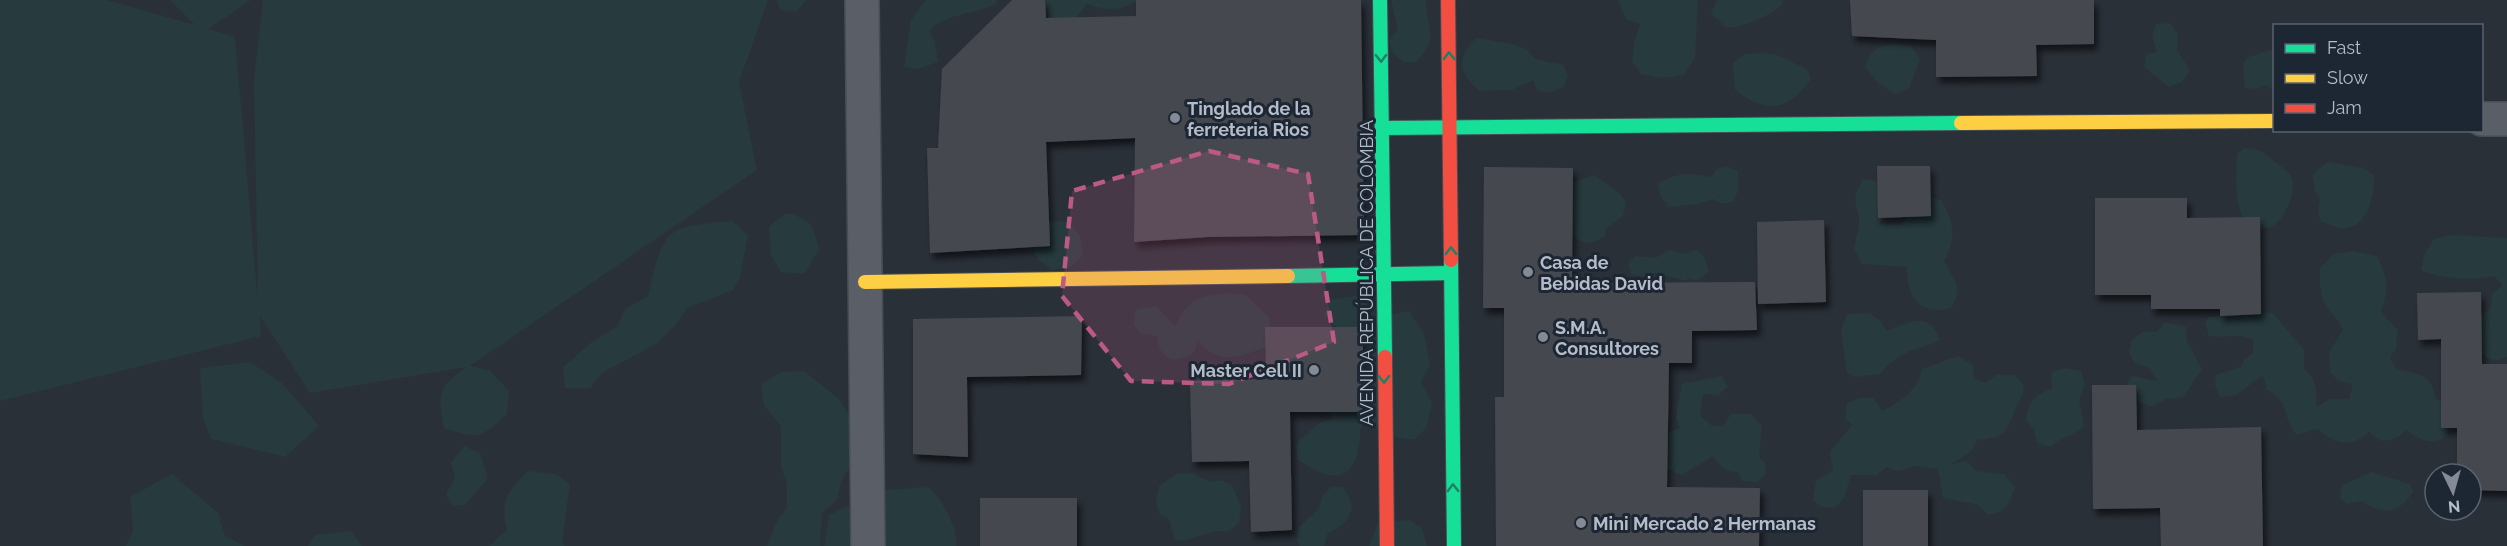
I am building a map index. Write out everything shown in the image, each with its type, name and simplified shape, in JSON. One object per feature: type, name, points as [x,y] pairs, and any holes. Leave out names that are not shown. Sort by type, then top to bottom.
[{"type":"street","name":"AVENIDA REPÚBLICA DE COLOMBIA","points":[[1380,0],[1387,546]]},
{"type":"street","points":[[1448,0],[1454,546]]},
{"type":"street","points":[[866,3],[865,282],[868,546]]},
{"type":"street","points":[[2483,119],[2507,119]]},
{"type":"street","points":[[1383,128],[2273,121]]},
{"type":"street","points":[[865,282],[1451,273]]},
{"type":"highlighted area","points":[[1209,151],[1308,174],[1334,342],[1229,384],[1131,381],[1062,296],[1072,191]]},
{"type":"green space","points":[[0,0],[107,0],[195,25],[170,0],[251,0],[208,29],[235,37],[258,302],[254,78],[263,0],[768,0],[739,82],[757,170],[470,366],[489,370],[509,391],[507,414],[491,428],[479,434],[465,434],[444,428],[441,407],[442,392],[450,380],[466,367],[310,393],[260,316],[261,336],[0,401]]},
{"type":"green space","points":[[777,0],[806,0],[796,12],[780,10]]},
{"type":"green space","points":[[926,0],[997,0],[996,4],[935,25],[929,31],[935,42],[938,62],[918,69],[904,67],[911,20]]},
{"type":"green space","points":[[1038,0],[1137,0],[1125,7],[1113,9],[1087,4],[1069,27],[1053,23],[1038,9]]},
{"type":"green space","points":[[1391,0],[1426,0],[1430,39],[1424,53],[1416,62],[1403,62],[1392,52],[1389,40],[1398,30]]},
{"type":"green space","points":[[1618,0],[1698,0],[1695,58],[1684,75],[1662,78],[1641,74],[1632,61],[1634,43],[1640,24],[1626,19]]},
{"type":"green space","points":[[1717,0],[1782,0],[1783,4],[1757,20],[1727,28],[1711,14]]},
{"type":"green space","points":[[2170,23],[2178,35],[2177,50],[2190,70],[2182,82],[2169,87],[2144,67],[2146,54],[2157,52],[2152,35],[2156,24]]},
{"type":"green space","points":[[1476,38],[1512,44],[1526,49],[1535,59],[1563,65],[1568,75],[1564,87],[1549,93],[1537,90],[1533,80],[1512,90],[1480,91],[1467,78],[1462,66],[1465,52]]},
{"type":"green space","points":[[1894,44],[1911,46],[1920,59],[1909,88],[1895,94],[1878,83],[1865,67],[1875,50]]},
{"type":"green space","points":[[2273,49],[2273,90],[2264,85],[2257,89],[2245,88],[2243,64],[2248,57]]},
{"type":"green space","points":[[1745,54],[1777,55],[1807,69],[1811,79],[1794,98],[1776,106],[1757,103],[1735,90],[1733,63]]},
{"type":"green space","points":[[2245,148],[2262,151],[2292,178],[2293,191],[2285,213],[2271,227],[2262,229],[2248,226],[2240,209],[2237,192],[2237,154]]},
{"type":"green space","points":[[2327,162],[2363,168],[2374,175],[2373,192],[2368,210],[2357,224],[2349,228],[2340,228],[2321,221],[2318,212],[2320,198],[2315,191],[2312,175]]},
{"type":"green space","points":[[1725,166],[1738,171],[1739,188],[1734,201],[1722,204],[1713,199],[1697,204],[1669,207],[1661,197],[1658,184],[1671,177],[1683,174],[1711,177],[1716,170]]},
{"type":"green space","points":[[1594,175],[1620,194],[1626,203],[1623,216],[1606,228],[1605,236],[1589,243],[1573,236],[1567,184]]},
{"type":"green space","points":[[1863,179],[1884,182],[1887,205],[1879,224],[1901,225],[1912,207],[1925,196],[1941,200],[1949,216],[1952,230],[1951,245],[1944,261],[1957,289],[1951,308],[1931,309],[1917,302],[1909,287],[1907,267],[1862,264],[1854,249],[1859,225],[1855,200]]},
{"type":"green space","points":[[786,213],[810,224],[817,242],[819,250],[804,274],[781,272],[771,255],[769,227]]},
{"type":"green space","points":[[732,221],[748,235],[740,278],[733,290],[687,308],[675,326],[656,344],[602,373],[590,388],[565,388],[563,367],[592,342],[618,326],[625,309],[648,296],[658,256],[670,235],[679,229],[692,226]]},
{"type":"green space","points":[[1067,221],[1080,236],[1083,255],[1071,267],[1052,270],[1038,259],[1028,238],[1041,222]]},
{"type":"green space","points":[[2452,235],[2507,238],[2507,357],[2498,360],[2490,359],[2477,349],[2474,323],[2491,307],[2492,294],[2503,285],[2494,276],[2457,278],[2421,270],[2424,255],[2434,239]]},
{"type":"green space","points":[[1669,250],[1683,254],[1696,250],[1704,256],[1709,272],[1698,281],[1686,278],[1692,282],[1655,273],[1645,277],[1631,274],[1628,263],[1636,256],[1655,258]]},
{"type":"green space","points":[[2353,251],[2377,256],[2384,272],[2387,284],[2381,312],[2398,330],[2396,349],[2390,357],[2396,369],[2427,379],[2435,398],[2448,407],[2450,421],[2447,436],[2441,439],[2426,440],[2406,430],[2394,439],[2380,441],[2369,432],[2356,441],[2349,442],[2337,441],[2318,429],[2297,435],[2280,401],[2267,390],[2263,375],[2236,395],[2220,397],[2215,386],[2216,375],[2241,367],[2244,360],[2253,353],[2253,339],[2241,336],[2209,336],[2205,322],[2208,317],[2265,312],[2273,313],[2304,350],[2304,369],[2314,382],[2317,407],[2329,399],[2349,399],[2353,384],[2338,381],[2330,372],[2329,352],[2343,330],[2322,297],[2320,268],[2334,254]]},
{"type":"green space","points":[[1230,293],[1246,295],[1269,317],[1274,344],[1243,355],[1225,357],[1207,350],[1197,341],[1195,351],[1188,356],[1175,359],[1165,356],[1161,351],[1157,336],[1140,333],[1134,325],[1135,310],[1156,306],[1175,326],[1185,309],[1196,300],[1211,295]]},
{"type":"green space","points":[[1361,295],[1373,318],[1409,311],[1424,334],[1430,365],[1421,382],[1432,404],[1426,428],[1415,439],[1388,434],[1365,419],[1360,430],[1355,459],[1350,468],[1343,474],[1327,475],[1297,459],[1297,443],[1319,423],[1332,419],[1325,399],[1350,335],[1332,324],[1324,315],[1330,300]]},
{"type":"green space","points":[[1869,313],[1881,321],[1886,331],[1911,322],[1924,321],[1930,324],[1940,340],[1902,355],[1880,374],[1856,377],[1847,373],[1841,331],[1847,314]]},
{"type":"green space","points":[[2165,322],[2186,327],[2187,341],[2202,369],[2183,397],[2166,399],[2152,407],[2130,398],[2125,390],[2131,376],[2157,381],[2150,368],[2134,363],[2129,352],[2132,340],[2142,332],[2157,332]]},
{"type":"green space","points":[[1958,356],[1973,365],[1974,378],[1986,383],[1996,375],[2015,375],[2024,386],[2006,431],[1994,438],[1977,440],[1972,451],[1950,465],[1966,460],[1976,471],[2004,474],[2015,487],[2003,509],[1987,514],[1978,505],[1943,498],[1938,469],[1917,466],[1897,471],[1887,467],[1877,475],[1851,475],[1844,498],[1835,508],[1822,507],[1813,500],[1816,481],[1833,470],[1830,452],[1852,425],[1845,419],[1847,403],[1859,398],[1873,398],[1882,411],[1908,394],[1920,377],[1922,369]]},
{"type":"green space","points":[[250,362],[282,383],[319,426],[285,457],[211,439],[203,418],[200,368]]},
{"type":"green space","points":[[2065,368],[2081,371],[2085,384],[2079,400],[2084,427],[2059,440],[2051,447],[2037,443],[2034,430],[2026,420],[2027,413],[2033,400],[2052,388],[2051,372]]},
{"type":"green space","points":[[804,371],[839,399],[850,416],[851,466],[841,482],[837,500],[822,513],[820,546],[767,546],[777,521],[787,507],[787,485],[781,466],[781,426],[764,405],[761,384],[781,372]]},
{"type":"green space","points":[[1721,376],[1728,387],[1718,395],[1703,394],[1700,416],[1712,426],[1723,426],[1731,414],[1751,414],[1762,426],[1759,457],[1766,464],[1765,475],[1757,482],[1742,481],[1737,472],[1723,468],[1713,456],[1682,475],[1661,466],[1660,436],[1680,428],[1676,417],[1682,384]]},
{"type":"green space","points":[[464,446],[480,453],[488,478],[465,505],[453,506],[446,494],[455,478],[451,463]]},
{"type":"green space","points":[[528,471],[556,474],[570,484],[562,542],[565,546],[489,546],[507,530],[504,511],[507,497]]},
{"type":"green space","points":[[2371,472],[2410,484],[2413,492],[2402,504],[2390,510],[2377,509],[2362,501],[2347,504],[2340,497],[2342,485]]},
{"type":"green space","points":[[1192,473],[1211,482],[1221,480],[1232,485],[1241,507],[1239,523],[1229,531],[1212,532],[1187,540],[1175,540],[1169,519],[1160,515],[1156,502],[1159,486],[1176,474]]},
{"type":"green space","points":[[172,474],[218,513],[225,536],[245,546],[126,546],[133,531],[130,497]]},
{"type":"green space","points":[[927,487],[938,497],[952,522],[956,546],[824,546],[829,515],[862,500],[871,491]]},
{"type":"green space","points":[[1331,487],[1342,487],[1348,495],[1351,502],[1350,515],[1335,530],[1327,534],[1324,546],[1300,546],[1297,541],[1298,528],[1318,510],[1323,495]]},
{"type":"green space","points":[[1409,520],[1422,528],[1427,546],[1369,546],[1378,523]]},
{"type":"green space","points":[[351,531],[362,546],[308,546],[315,535]]},
{"type":"building","points":[[1012,0],[1045,0],[1046,18],[1136,16],[1136,0],[1361,0],[1364,235],[1208,237],[1134,242],[1135,138],[1046,142],[1050,246],[930,253],[927,148],[938,148],[942,69]]},
{"type":"building","points":[[1850,0],[2094,0],[2094,44],[2036,45],[2037,76],[1936,77],[1936,40],[1852,36]]},
{"type":"building","points":[[1877,166],[1930,166],[1931,216],[1878,218]]},
{"type":"building","points":[[1484,167],[1573,168],[1572,283],[1755,282],[1757,330],[1692,331],[1692,363],[1669,363],[1667,487],[1760,488],[1759,546],[1496,546],[1495,397],[1504,397],[1504,308],[1483,308]]},
{"type":"building","points":[[2095,198],[2187,198],[2187,218],[2260,217],[2261,314],[2220,316],[2220,309],[2151,309],[2151,295],[2095,295]]},
{"type":"building","points":[[1824,220],[1826,302],[1758,304],[1757,222]]},
{"type":"building","points":[[2481,292],[2482,364],[2507,364],[2507,491],[2483,490],[2483,462],[2457,462],[2457,428],[2441,428],[2441,339],[2418,340],[2417,293]]},
{"type":"building","points":[[1082,316],[1081,375],[967,377],[968,457],[913,454],[913,319]]},
{"type":"building","points":[[1265,327],[1363,327],[1363,412],[1290,412],[1292,530],[1251,532],[1249,461],[1192,462],[1190,381],[1266,379]]},
{"type":"building","points":[[2092,385],[2136,385],[2137,430],[2261,427],[2263,546],[2161,546],[2160,508],[2093,509]]},
{"type":"building","points":[[1863,490],[1928,490],[1928,546],[1863,546]]},
{"type":"building","points":[[980,498],[1077,498],[1077,546],[980,546]]},
{"type":"traffic: fast","points":[[1380,0],[1385,357]]},
{"type":"traffic: fast","points":[[1383,128],[1961,123]]},
{"type":"traffic: fast","points":[[1451,260],[1454,546]]},
{"type":"traffic: fast","points":[[1288,276],[1451,273]]},
{"type":"traffic: slow","points":[[1961,123],[2273,121]]},
{"type":"traffic: slow","points":[[865,282],[1288,276]]},
{"type":"traffic: jam","points":[[1448,0],[1451,260]]},
{"type":"traffic: jam","points":[[1385,357],[1387,546]]},
{"type":"place","name":"Tinglado de la ferreteria Rios","points":[[1175,118]]},
{"type":"place","name":"Casa de Bebidas David","points":[[1528,272]]},
{"type":"place","name":"S.M.A. Consultores","points":[[1543,337]]},
{"type":"place","name":"Master Cell II","points":[[1314,370]]},
{"type":"place","name":"Mini Mercado 2 Hermanas","points":[[1581,523]]}]
